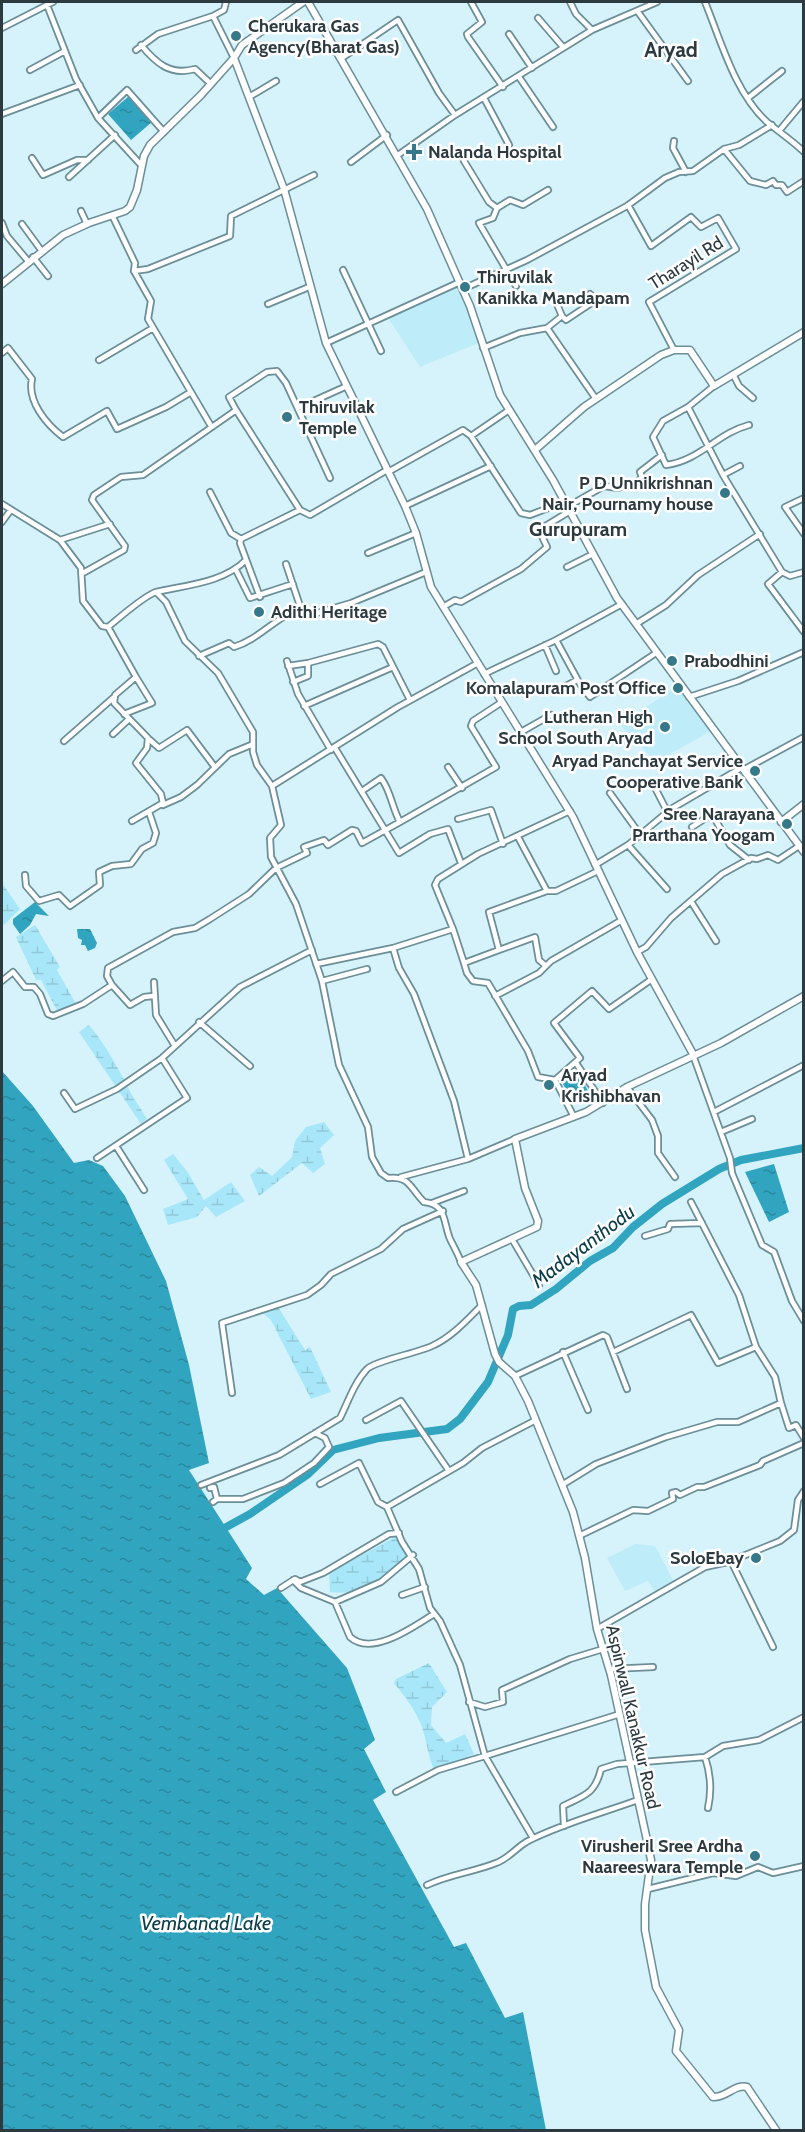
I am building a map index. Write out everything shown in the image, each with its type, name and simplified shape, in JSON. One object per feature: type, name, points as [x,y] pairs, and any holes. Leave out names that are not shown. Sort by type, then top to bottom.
[{"type":"main road","points":[[2,284],[41,250],[87,224],[130,207],[137,190],[141,165],[147,149],[212,84],[242,45],[303,2]]},
{"type":"main road","points":[[309,2],[428,209],[462,285],[493,377],[509,410],[536,449],[622,604],[804,852]]},
{"type":"main road","points":[[234,58],[284,189],[326,343],[405,506],[416,533],[426,572],[442,607],[570,811],[637,952],[693,1054]]},
{"type":"main road","points":[[536,449],[596,399],[647,364],[674,350],[685,349],[694,354],[714,386],[804,332]]},
{"type":"main road","points":[[781,822],[804,804]]},
{"type":"main road","points":[[483,1305],[476,1285],[461,1262],[532,1231],[538,1221],[525,1188],[515,1139],[574,1117],[603,1103],[627,1087],[693,1054],[721,1043],[804,996]]},
{"type":"main road","name":"Aspinwall Kanakkur Road","points":[[483,1305],[495,1354],[499,1362],[515,1376],[536,1420],[579,1536],[597,1629],[610,1670],[651,1860],[645,1930],[656,1987],[679,2030],[676,2051],[713,2097],[718,2097],[738,2087],[747,2087],[776,2130]]},
{"type":"street","points":[[2,28],[53,2]]},
{"type":"street","points":[[136,50],[158,34],[213,16],[224,10],[226,2]]},
{"type":"street","points":[[471,2],[482,22],[467,34],[503,87]]},
{"type":"street","points":[[570,2],[576,14],[592,30]]},
{"type":"street","points":[[398,154],[563,47],[592,30],[657,2]]},
{"type":"street","points":[[705,2],[719,31],[724,54],[748,98],[772,125],[804,152]]},
{"type":"street","points":[[47,5],[80,85],[98,118],[141,165]]},
{"type":"street","points":[[638,12],[688,81]]},
{"type":"street","points":[[213,16],[234,58]]},
{"type":"street","points":[[538,18],[563,47]]},
{"type":"street","points":[[342,58],[398,20],[439,93],[455,115]]},
{"type":"street","points":[[509,34],[532,68]]},
{"type":"street","points":[[141,45],[159,66],[187,71],[195,69],[212,84]]},
{"type":"street","points":[[30,70],[65,51]]},
{"type":"street","points":[[748,98],[782,71]]},
{"type":"street","points":[[519,77],[553,127]]},
{"type":"street","points":[[249,97],[276,81]]},
{"type":"street","points":[[2,114],[80,85]]},
{"type":"street","points":[[98,118],[127,90],[164,132]]},
{"type":"street","points":[[484,98],[508,145]]},
{"type":"street","points":[[779,131],[804,101]]},
{"type":"street","points":[[326,343],[369,323],[505,269],[628,205],[665,177],[693,171],[724,149],[739,145],[772,125]]},
{"type":"street","points":[[69,177],[115,135]]},
{"type":"street","points":[[351,162],[387,135]]},
{"type":"street","points":[[674,141],[673,148],[686,172]]},
{"type":"street","points":[[724,149],[750,181],[766,185],[773,181],[787,192],[804,181]]},
{"type":"street","points":[[32,158],[43,175],[77,160],[88,160]]},
{"type":"street","points":[[464,161],[489,202],[497,208]]},
{"type":"street","points":[[134,272],[148,269],[230,236],[231,216],[314,175]]},
{"type":"street","points":[[516,286],[479,223],[492,218],[497,208],[510,200],[523,205],[548,190]]},
{"type":"street","name":"Tharayil Rd","points":[[628,205],[651,246],[691,217],[701,227],[718,218],[736,249],[649,302],[674,350]]},
{"type":"street","points":[[81,211],[87,224]]},
{"type":"street","points":[[112,215],[135,263],[134,272],[151,302],[148,319],[211,426]]},
{"type":"street","points":[[2,223],[7,237],[48,276]]},
{"type":"street","points":[[22,224],[41,250]]},
{"type":"street","points":[[343,270],[381,351]]},
{"type":"street","points":[[268,304],[309,287]]},
{"type":"street","points":[[556,302],[566,320],[596,300],[590,294]]},
{"type":"street","points":[[483,348],[520,333],[547,328],[562,316]]},
{"type":"street","points":[[99,360],[153,328]]},
{"type":"street","points":[[547,328],[596,399]]},
{"type":"street","points":[[2,353],[8,348],[26,368],[32,379],[29,391],[32,399],[55,431],[63,437],[107,411],[117,429],[166,407],[191,392]]},
{"type":"street","points":[[330,478],[298,408],[276,371],[267,372],[229,397],[300,510],[310,515],[463,430],[471,436],[525,516],[567,506]]},
{"type":"street","points":[[733,374],[739,386],[753,398]]},
{"type":"street","points":[[298,408],[347,386]]},
{"type":"street","points":[[714,386],[688,407],[663,421],[652,437],[666,465],[683,463],[709,448],[734,429],[749,426]]},
{"type":"street","points":[[688,407],[723,475],[782,572],[790,576],[804,572]]},
{"type":"street","points":[[83,573],[124,550],[124,542],[92,500],[94,495],[121,477],[143,475],[236,410]]},
{"type":"street","points":[[471,436],[509,410]]},
{"type":"street","points":[[442,607],[455,600],[461,602],[521,568],[547,547],[539,530],[567,506],[604,486],[618,488],[637,482],[642,477],[640,472],[662,455]]},
{"type":"street","points":[[405,506],[491,466]]},
{"type":"street","points":[[723,475],[740,466]]},
{"type":"street","points":[[210,492],[231,533],[241,539]]},
{"type":"street","points":[[804,498],[785,507],[804,534]]},
{"type":"street","points":[[2,504],[60,540],[83,573],[83,601],[102,626],[108,627],[135,607],[143,597],[210,580],[236,570],[246,560]]},
{"type":"street","points":[[2,522],[10,510]]},
{"type":"street","points":[[241,539],[300,510]]},
{"type":"street","points":[[60,540],[110,524]]},
{"type":"street","points":[[368,553],[416,533]]},
{"type":"street","points":[[636,624],[666,605],[698,576],[760,534]]},
{"type":"street","points":[[241,539],[240,543],[260,597]]},
{"type":"street","points":[[567,567],[593,554]]},
{"type":"street","points":[[286,564],[301,609],[307,616],[426,572]]},
{"type":"street","points":[[236,570],[247,596],[260,597],[293,584]]},
{"type":"street","points":[[782,572],[768,584],[804,632]]},
{"type":"street","points":[[156,592],[166,602],[185,641],[218,673],[253,732],[251,746],[257,765],[272,786],[281,825],[270,838],[271,857],[296,904],[322,981],[339,1065],[368,1126],[372,1157],[381,1173],[388,1178],[401,1177],[468,1159],[515,1139]]},
{"type":"street","points":[[484,674],[556,640],[622,604]]},
{"type":"street","points":[[199,656],[229,644],[234,647],[246,643],[290,612],[301,609]]},
{"type":"street","points":[[108,627],[152,704],[124,714]]},
{"type":"street","points":[[556,640],[577,680],[590,697],[656,653]]},
{"type":"street","points":[[410,700],[383,647],[378,644],[308,663],[287,664],[304,706],[362,791],[399,853],[430,834],[448,829],[461,862]]},
{"type":"street","points":[[545,645],[556,671]]},
{"type":"street","points":[[689,697],[738,681],[804,652]]},
{"type":"street","points":[[293,682],[308,676],[308,663]]},
{"type":"street","points":[[272,786],[410,700],[478,663]]},
{"type":"street","points":[[304,706],[393,667]]},
{"type":"street","points":[[64,741],[136,677]]},
{"type":"street","points":[[566,686],[577,680]]},
{"type":"street","points":[[112,698],[128,720],[159,748],[188,730],[214,766]]},
{"type":"street","points":[[153,996],[144,997],[130,1005],[112,985],[107,976],[108,968],[173,932],[195,928],[210,919],[249,894],[276,868],[307,854],[304,847],[324,840],[328,845],[352,830],[356,831],[362,843],[496,767],[471,726],[473,721],[502,702]]},
{"type":"street","points":[[521,732],[551,715]]},
{"type":"street","points":[[113,734],[128,720]]},
{"type":"street","points":[[499,950],[489,912],[547,891],[556,891],[597,868],[628,845],[639,833],[668,813],[742,769],[804,737]]},
{"type":"street","points":[[148,738],[147,748],[136,763],[163,798],[160,806]]},
{"type":"street","points":[[132,821],[189,791],[229,754],[251,746]]},
{"type":"street","points":[[448,767],[462,788]]},
{"type":"street","points":[[362,791],[381,778],[388,787],[394,811],[400,822]]},
{"type":"street","points":[[652,782],[668,813]]},
{"type":"street","points":[[610,793],[639,833]]},
{"type":"street","points":[[458,819],[490,810],[503,844]]},
{"type":"street","points":[[570,811],[461,862],[445,872],[435,885],[453,928],[466,973],[473,981],[488,983],[528,1051],[538,1077],[555,1080],[580,1058],[554,1023],[592,991],[609,1009],[652,979]]},
{"type":"street","points":[[25,875],[26,886],[39,901],[59,895],[70,906],[100,885],[99,872],[112,866],[131,864],[142,849],[153,843],[156,833],[149,812]]},
{"type":"street","points":[[692,827],[712,814],[730,845],[748,860]]},
{"type":"street","points":[[518,837],[547,891]]},
{"type":"street","points":[[628,845],[667,889]]},
{"type":"street","points":[[637,952],[646,947],[671,918],[692,903],[723,874],[748,860],[768,855],[778,860],[799,846]]},
{"type":"street","points":[[692,903],[716,942]]},
{"type":"street","points":[[495,996],[539,973],[546,966],[622,920]]},
{"type":"street","points":[[316,964],[393,948],[453,928]]},
{"type":"street","points":[[464,963],[535,937],[539,960],[546,966]]},
{"type":"street","points":[[393,948],[399,968],[414,994],[454,1101],[468,1159]]},
{"type":"street","points":[[64,1093],[75,1109],[117,1089],[162,1058],[240,987],[312,950]]},
{"type":"street","points":[[322,981],[367,969]]},
{"type":"street","points":[[2,981],[14,972],[25,987],[34,987],[40,994],[48,1014],[53,1016],[83,1004],[112,985]]},
{"type":"street","points":[[154,982],[153,996],[156,1015],[175,1046]]},
{"type":"street","points":[[199,1022],[250,1066]]},
{"type":"street","points":[[693,1054],[730,1158],[732,1173],[762,1245],[774,1252],[792,1301],[804,1321]]},
{"type":"street","points":[[97,1158],[187,1098],[162,1058]]},
{"type":"street","points":[[576,1063],[603,1103]]},
{"type":"street","points":[[714,1112],[804,1065]]},
{"type":"street","points":[[555,1080],[574,1117]]},
{"type":"street","points":[[627,1087],[652,1120],[658,1136],[658,1153],[675,1177]]},
{"type":"street","points":[[721,1132],[752,1119]]},
{"type":"street","points":[[116,1146],[144,1190]]},
{"type":"street","points":[[401,1177],[410,1182],[424,1202],[441,1201],[464,1191]]},
{"type":"street","points":[[441,1201],[440,1209],[461,1262]]},
{"type":"street","points":[[691,1202],[739,1295],[756,1347],[772,1370],[789,1428],[796,1425],[804,1438]]},
{"type":"street","points":[[432,1203],[440,1209]]},
{"type":"street","points":[[232,1393],[222,1323],[307,1295],[331,1274],[381,1249],[403,1228],[440,1209]]},
{"type":"street","points":[[645,1236],[668,1229],[670,1224],[702,1223]]},
{"type":"street","points":[[512,1239],[539,1285]]},
{"type":"street","points":[[201,1485],[279,1455],[340,1418],[355,1386],[372,1365],[406,1356],[434,1345],[461,1326],[483,1305]]},
{"type":"street","points":[[613,1352],[691,1315],[718,1363],[756,1347]]},
{"type":"street","points":[[515,1376],[603,1335],[613,1352],[627,1389]]},
{"type":"street","points":[[563,1352],[588,1410]]},
{"type":"street","points":[[366,1420],[401,1401],[449,1471]]},
{"type":"street","points":[[562,1485],[596,1464],[666,1437],[717,1422],[738,1422],[781,1403]]},
{"type":"street","points":[[387,1507],[482,1449],[536,1420]]},
{"type":"street","points":[[213,1502],[218,1498],[243,1498],[284,1483],[314,1463],[329,1447],[325,1438],[315,1433]]},
{"type":"street","points":[[579,1536],[633,1510],[654,1509],[673,1499],[672,1493],[676,1492],[680,1495],[697,1487],[704,1487],[760,1465],[763,1461],[804,1443]]},
{"type":"street","points":[[320,1484],[358,1463],[378,1502],[387,1507],[399,1533],[413,1555],[430,1608],[440,1621],[460,1665],[485,1756],[533,1838]]},
{"type":"street","points":[[210,1488],[214,1487],[218,1498]]},
{"type":"street","points":[[597,1629],[705,1567],[731,1561],[780,1541],[790,1534],[796,1524],[798,1500],[804,1491]]},
{"type":"street","points":[[281,1588],[293,1580],[300,1582],[316,1576],[389,1534],[399,1533]]},
{"type":"street","points":[[335,1602],[381,1582],[413,1555]]},
{"type":"street","points":[[731,1561],[773,1647]]},
{"type":"street","points":[[293,1580],[301,1588],[335,1602],[350,1637],[366,1645],[384,1641],[434,1614]]},
{"type":"street","points":[[402,1595],[425,1587]]},
{"type":"street","points":[[469,1702],[485,1707],[502,1702],[502,1690],[570,1659],[603,1649]]},
{"type":"street","points":[[610,1670],[653,1666]]},
{"type":"street","points":[[396,1792],[438,1770],[620,1714]]},
{"type":"street","points":[[564,1826],[563,1806],[597,1785],[601,1769],[631,1762],[705,1757],[723,1746],[759,1740],[804,1717]]},
{"type":"street","points":[[705,1757],[710,1771],[711,1792],[708,1808]]},
{"type":"street","points":[[427,1885],[449,1875],[461,1874],[500,1862],[519,1845],[533,1838],[638,1800]]},
{"type":"street","points":[[648,1889],[713,1873],[736,1876],[758,1868],[773,1874],[804,1866]]},
{"type":"shaded area","points":[[459,284],[481,342],[420,367],[388,318]]},
{"type":"shaded area","name":"Lutheran High School South Aryad","points":[[679,686],[711,731],[656,762],[619,724]]},
{"type":"shaded area","points":[[635,1544],[655,1546],[674,1582],[655,1592],[648,1581],[625,1591],[607,1558]]},
{"type":"green space","points":[[2,883],[20,909],[4,925],[2,922]]},
{"type":"green space","points":[[35,925],[60,967],[57,970],[76,1004],[58,1012],[41,980],[36,980],[16,937]]},
{"type":"green space","points":[[89,1025],[110,1054],[147,1119],[141,1124],[79,1032]]},
{"type":"green space","points":[[324,1122],[334,1135],[320,1148],[325,1164],[313,1173],[302,1163],[259,1196],[250,1175],[259,1167],[272,1176],[292,1157],[295,1141],[306,1127]]},
{"type":"green space","points":[[173,1154],[187,1171],[204,1200],[231,1182],[245,1201],[216,1217],[206,1206],[197,1217],[168,1225],[163,1209],[188,1199],[164,1160]]},
{"type":"green space","points":[[278,1307],[305,1350],[310,1347],[331,1392],[311,1399],[271,1320],[263,1313]]},
{"type":"green space","points":[[395,1537],[412,1561],[363,1588],[341,1593],[330,1592],[329,1573]]},
{"type":"green space","points":[[429,1663],[447,1692],[432,1707],[431,1725],[446,1743],[465,1734],[474,1754],[435,1772],[419,1721],[410,1703],[394,1683],[396,1679]]},
{"type":"water","points":[[129,96],[152,122],[131,140],[108,114]]},
{"type":"water","points":[[35,902],[49,916],[36,914],[30,925],[20,934],[13,924],[13,919]]},
{"type":"water","points":[[77,929],[90,929],[97,943],[95,948],[88,951],[85,945],[81,945],[82,940],[78,938]]},
{"type":"water","name":"Vembanad Lake","points":[[2,1071],[33,1106],[74,1163],[89,1160],[103,1166],[125,1196],[166,1281],[189,1365],[209,1463],[189,1470],[252,1568],[246,1579],[264,1595],[277,1588],[347,1668],[375,1740],[364,1749],[386,1792],[373,1800],[454,1947],[466,1943],[505,2018],[523,2012],[546,2130],[2,2130]]},
{"type":"water","points":[[579,1073],[590,1095],[573,1104],[562,1082]]},
{"type":"water","points":[[774,1164],[789,1212],[769,1222],[745,1172]]},
{"type":"waterway","name":"Madayanthodu","points":[[219,1531],[250,1514],[307,1475],[333,1450],[379,1438],[447,1429],[460,1419],[488,1382],[508,1335],[513,1309],[531,1305],[556,1289],[590,1261],[613,1248],[633,1227],[662,1204],[719,1169],[741,1160],[804,1148]]},
{"type":"place","name":"Cherukara Gas Agency(Bharat Gas)","points":[[236,36]]},
{"type":"place","name":"Nalanda Hospital","points":[[414,152]]},
{"type":"place","name":"Thiruvilak Kanikka Mandapam","points":[[465,287]]},
{"type":"place","name":"Thiruvilak Temple","points":[[287,417]]},
{"type":"place","name":"P D Unnikrishnan Nair, Pournamy house","points":[[725,493]]},
{"type":"place","name":"Adithi Heritage","points":[[259,612]]},
{"type":"place","name":"Prabodhini","points":[[672,661]]},
{"type":"place","name":"Komalapuram Post Office","points":[[678,688]]},
{"type":"place","name":"Lutheran High School South Aryad","points":[[665,727]]},
{"type":"place","name":"Aryad Panchayat Service Cooperative Bank","points":[[755,771]]},
{"type":"place","name":"Sree Narayana Prarthana Yoogam","points":[[787,824]]},
{"type":"place","name":"Aryad Krishibhavan","points":[[549,1085]]},
{"type":"place","name":"SoloEbay","points":[[756,1558]]},
{"type":"place","name":"Virusheril Sree Ardha Naareeswara Temple","points":[[755,1856]]},
{"type":"district","name":"Aryad","points":[[671,49]]},
{"type":"district","name":"Gurupuram","points":[[578,529]]}]
